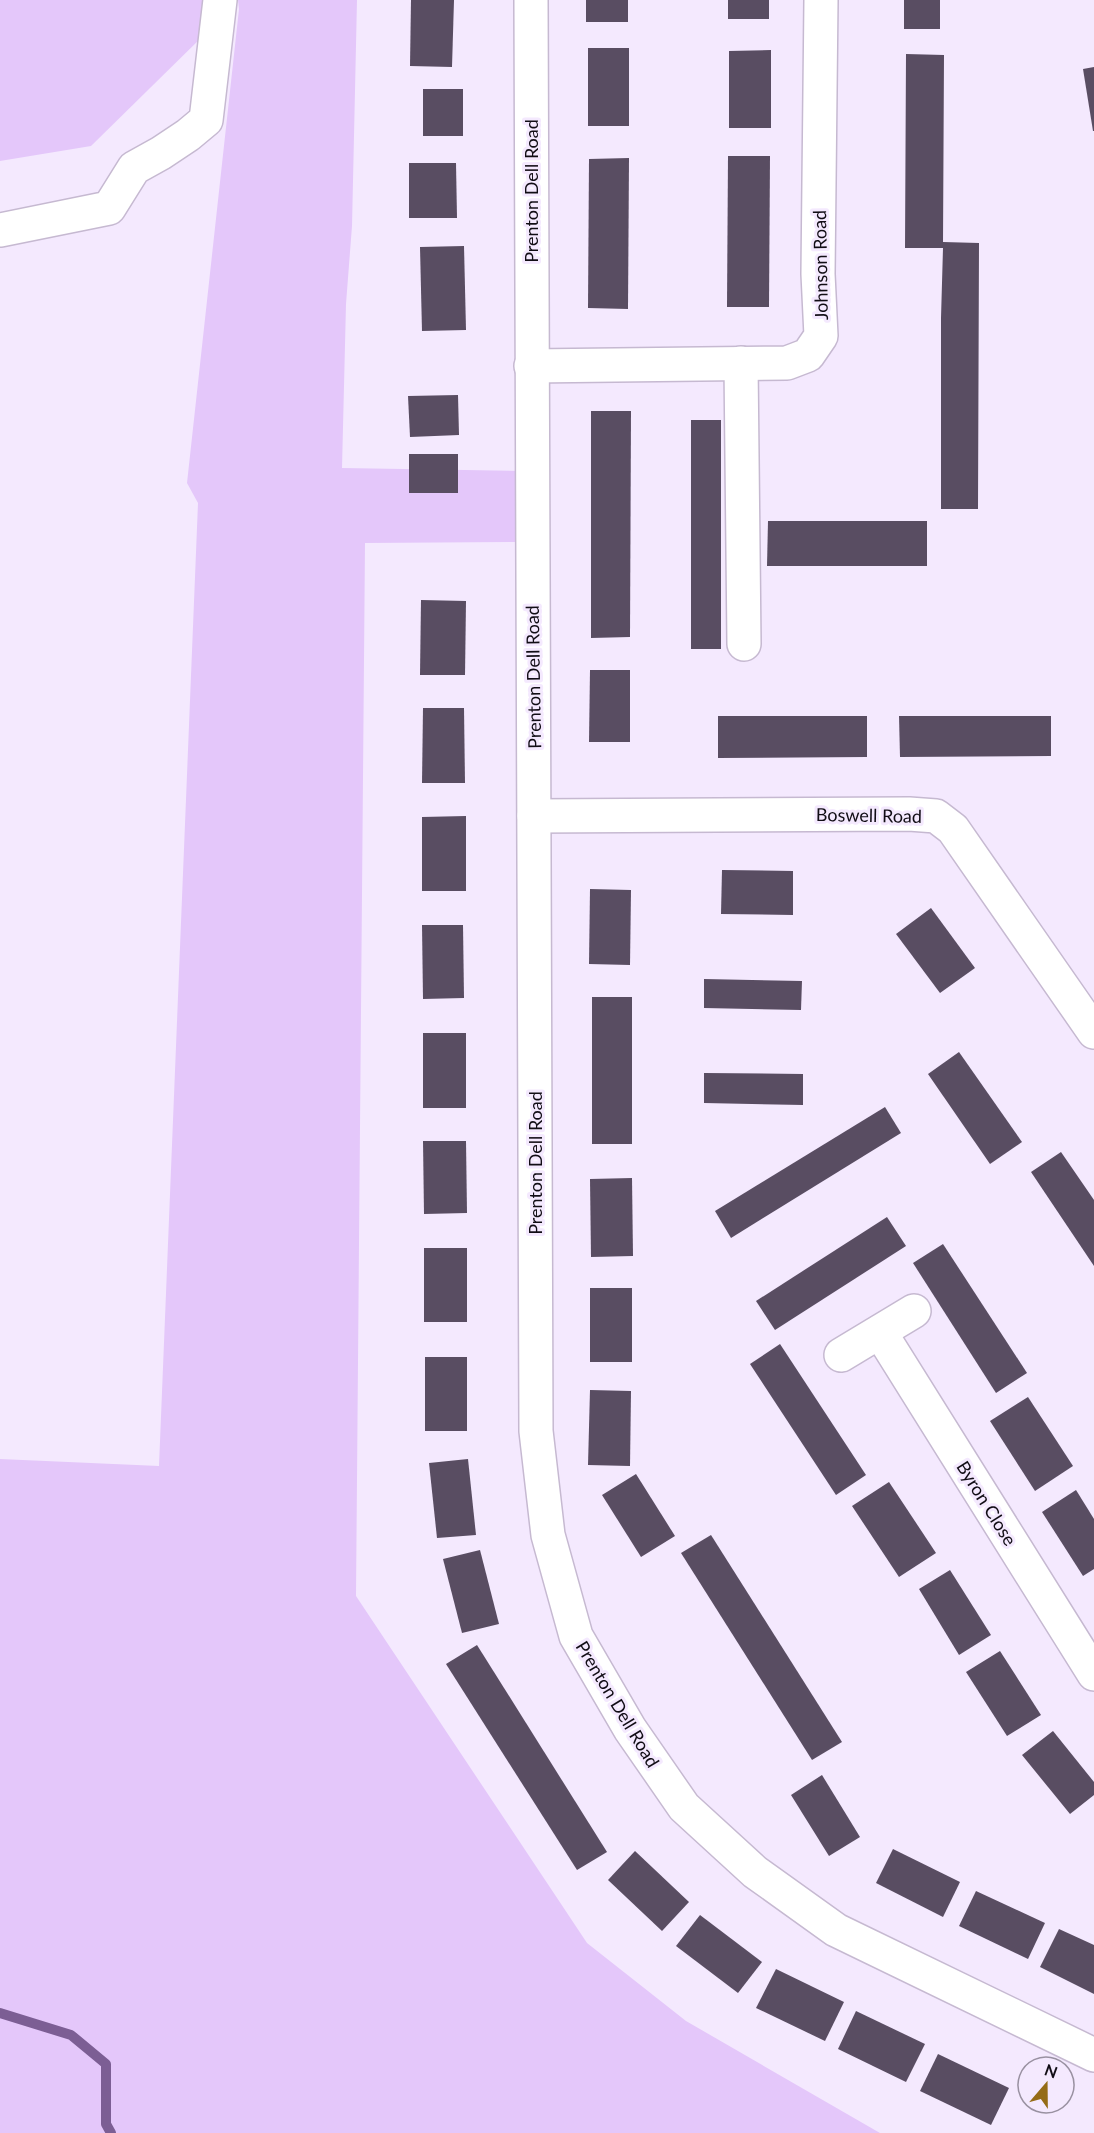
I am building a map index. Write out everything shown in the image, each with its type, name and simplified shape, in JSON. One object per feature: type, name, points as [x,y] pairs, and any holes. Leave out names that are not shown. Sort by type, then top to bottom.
[{"type":"street","points":[[0,230],[109,208],[134,168],[170,147],[206,120],[220,0]]},
{"type":"street","name":"Prenton Dell Road","points":[[531,0],[536,1431],[548,1535],[576,1636],[630,1729],[684,1807],[755,1872],[836,1930],[1094,2055]]},
{"type":"street","name":"Johnson Road","points":[[531,366],[787,363],[808,356],[821,336],[818,274],[821,0]]},
{"type":"street","points":[[741,363],[744,644]]},
{"type":"street","name":"Boswell Road","points":[[534,816],[899,814],[936,816],[953,829],[1094,1032]]},
{"type":"street","points":[[842,1355],[914,1311]]},
{"type":"street","name":"Byron Close","points":[[880,1332],[1094,1674]]},
{"type":"shaded area","points":[[0,0],[203,0],[206,33],[91,146],[0,161]]},
{"type":"shaded area","points":[[238,0],[357,0],[352,226],[346,304],[342,468],[525,471],[524,542],[365,543],[356,1596],[587,1943],[686,2021],[880,2133],[0,2133],[0,1459],[159,1466],[198,503],[187,483],[239,9]]},
{"type":"building","points":[[411,0],[454,0],[452,67],[410,66]]},
{"type":"building","points":[[586,0],[628,0],[628,22],[586,22]]},
{"type":"building","points":[[728,0],[769,0],[769,19],[728,19]]},
{"type":"building","points":[[904,0],[940,0],[940,29],[904,29]]},
{"type":"building","points":[[588,48],[629,48],[629,126],[588,126]]},
{"type":"building","points":[[771,50],[771,128],[729,128],[729,51]]},
{"type":"building","points":[[906,54],[944,55],[943,242],[979,243],[978,509],[941,509],[943,248],[905,248]]},
{"type":"building","points":[[1094,67],[1094,131],[1093,131],[1083,69]]},
{"type":"building","points":[[423,89],[463,89],[463,136],[423,136]]},
{"type":"building","points":[[728,156],[770,156],[769,307],[727,307]]},
{"type":"building","points":[[629,158],[628,309],[588,308],[589,159]]},
{"type":"building","points":[[409,163],[456,163],[457,218],[409,218]]},
{"type":"building","points":[[464,246],[466,330],[422,331],[420,247]]},
{"type":"building","points":[[458,395],[459,435],[410,437],[408,396]]},
{"type":"building","points":[[591,411],[631,411],[630,637],[591,638]]},
{"type":"building","points":[[691,420],[721,420],[721,649],[691,649]]},
{"type":"building","points":[[409,454],[458,454],[458,493],[409,493]]},
{"type":"building","points":[[768,521],[927,521],[927,566],[767,566]]},
{"type":"building","points":[[421,600],[466,601],[465,675],[420,675]]},
{"type":"building","points":[[590,670],[630,670],[630,742],[589,742]]},
{"type":"building","points":[[423,708],[464,708],[465,783],[422,783]]},
{"type":"building","points":[[718,716],[867,716],[867,757],[718,758]]},
{"type":"building","points":[[899,716],[1051,716],[1051,756],[900,757]]},
{"type":"building","points":[[466,816],[466,891],[422,891],[422,817]]},
{"type":"building","points":[[722,870],[793,871],[793,915],[721,914]]},
{"type":"building","points":[[590,889],[631,890],[630,965],[589,964]]},
{"type":"building","points":[[931,908],[975,968],[940,993],[896,934]]},
{"type":"building","points":[[422,925],[463,925],[464,998],[423,999]]},
{"type":"building","points":[[704,979],[802,981],[801,1010],[704,1008]]},
{"type":"building","points":[[592,997],[632,997],[632,1144],[592,1144]]},
{"type":"building","points":[[423,1033],[466,1033],[466,1108],[423,1108]]},
{"type":"building","points":[[959,1052],[1022,1142],[990,1164],[928,1074]]},
{"type":"building","points":[[704,1073],[803,1074],[803,1105],[704,1103]]},
{"type":"building","points":[[885,1107],[901,1133],[731,1238],[715,1211]]},
{"type":"building","points":[[423,1141],[466,1141],[467,1213],[424,1214]]},
{"type":"building","points":[[1061,1152],[1094,1200],[1094,1266],[1031,1172]]},
{"type":"building","points":[[632,1178],[633,1256],[591,1257],[590,1179]]},
{"type":"building","points":[[887,1217],[906,1246],[775,1330],[756,1301]]},
{"type":"building","points":[[943,1244],[1027,1373],[996,1393],[913,1263]]},
{"type":"building","points":[[424,1248],[467,1248],[467,1322],[424,1322]]},
{"type":"building","points":[[590,1288],[632,1288],[632,1362],[590,1362]]},
{"type":"building","points":[[780,1344],[866,1475],[836,1495],[750,1364]]},
{"type":"building","points":[[425,1357],[467,1357],[467,1431],[425,1431]]},
{"type":"building","points":[[590,1390],[631,1391],[630,1466],[588,1465]]},
{"type":"building","points":[[1028,1397],[1073,1466],[1035,1491],[990,1421]]},
{"type":"building","points":[[468,1459],[476,1535],[437,1538],[429,1463]]},
{"type":"building","points":[[636,1474],[675,1536],[641,1557],[602,1495]]},
{"type":"building","points":[[889,1482],[936,1553],[899,1577],[852,1506]]},
{"type":"building","points":[[1076,1490],[1094,1519],[1094,1569],[1083,1576],[1042,1512]]},
{"type":"building","points":[[711,1535],[842,1742],[812,1760],[681,1553]]},
{"type":"building","points":[[480,1550],[499,1624],[462,1633],[443,1559]]},
{"type":"building","points":[[950,1570],[991,1635],[959,1655],[919,1589]]},
{"type":"building","points":[[477,1645],[607,1852],[577,1870],[446,1664]]},
{"type":"building","points":[[1000,1651],[1041,1715],[1007,1736],[966,1672]]},
{"type":"building","points":[[1053,1731],[1094,1782],[1094,1795],[1070,1814],[1022,1755]]},
{"type":"building","points":[[822,1775],[860,1837],[829,1856],[791,1795]]},
{"type":"building","points":[[893,1849],[960,1882],[943,1917],[876,1883]]},
{"type":"building","points":[[635,1851],[689,1902],[662,1931],[608,1880]]},
{"type":"building","points":[[976,1891],[1045,1923],[1028,1959],[959,1926]]},
{"type":"building","points":[[700,1915],[762,1962],[738,1993],[676,1946]]},
{"type":"building","points":[[1059,1929],[1094,1945],[1094,1994],[1040,1967]]},
{"type":"building","points":[[776,1969],[844,2002],[825,2041],[756,2008]]},
{"type":"building","points":[[856,2011],[925,2044],[906,2082],[838,2049]]},
{"type":"building","points":[[938,2054],[1009,2088],[991,2125],[920,2091]]},
{"type":"waterway","points":[[0,2013],[71,2035],[106,2064],[106,2124],[111,2133]]}]
